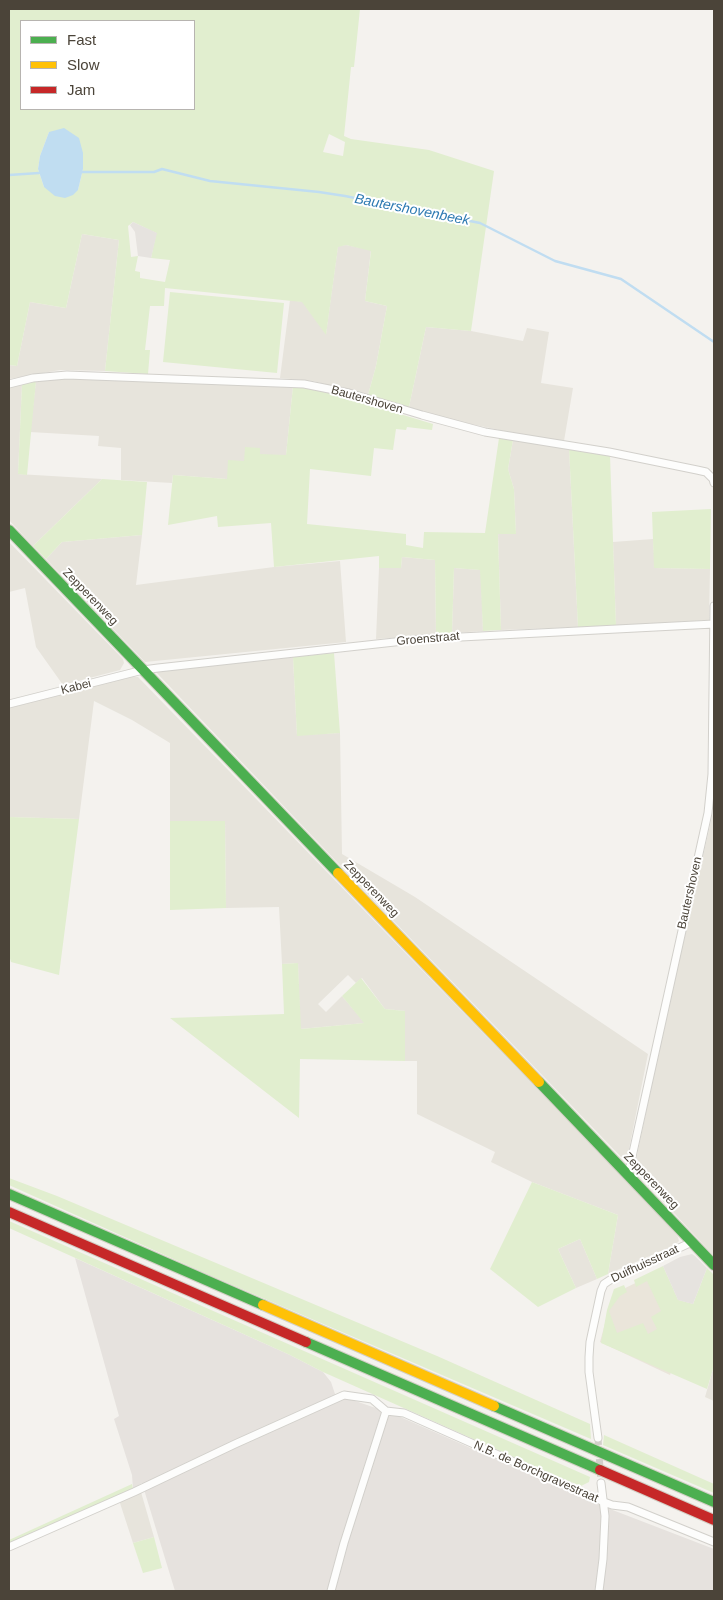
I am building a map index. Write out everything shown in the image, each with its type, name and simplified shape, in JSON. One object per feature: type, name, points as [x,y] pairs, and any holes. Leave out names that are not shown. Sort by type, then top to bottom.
[{"type":"main road","name":"Zepperenweg","points":[[9,530],[714,1265]]},
{"type":"main road","points":[[9,1194],[714,1502]]},
{"type":"main road","points":[[9,1212],[714,1520]]},
{"type":"street","name":"Bautershoven","points":[[9,384],[33,378],[67,375],[304,384],[349,393],[486,432],[609,452],[706,472],[714,483]]},
{"type":"street","name":"Bautershoven","points":[[628,1175],[708,813],[712,774],[714,606]]},
{"type":"street","name":"Groenstraat","points":[[143,670],[422,639],[714,624]]},
{"type":"street","name":"Kabei","points":[[9,704],[143,670]]},
{"type":"street","name":"Duifhuisstraat","points":[[598,1438],[589,1372],[589,1357],[590,1342],[604,1284],[692,1242]]},
{"type":"street","name":"N.B. de Borchgravestraat","points":[[9,1547],[134,1492],[344,1395],[372,1399],[386,1411],[404,1414],[604,1502],[628,1507],[714,1542]]},
{"type":"street","points":[[331,1591],[346,1534],[386,1411]]},
{"type":"street","points":[[599,1591],[603,1560],[605,1516],[601,1483]]},
{"type":"shaded area","points":[[133,222],[157,233],[151,258],[138,256],[135,232],[130,225]]},
{"type":"shaded area","points":[[82,234],[119,240],[105,371],[60,370],[9,379],[9,365],[17,366],[30,302],[66,308]]},
{"type":"shaded area","points":[[346,245],[371,250],[365,301],[387,306],[376,366],[368,395],[313,381],[280,378],[290,300],[303,302],[326,334],[338,246]]},
{"type":"shaded area","points":[[426,327],[471,331],[523,341],[527,328],[549,332],[541,383],[573,388],[564,441],[447,419],[409,407]]},
{"type":"shaded area","points":[[56,378],[293,386],[286,455],[244,461],[227,479],[173,475],[172,483],[121,480],[121,448],[98,446],[99,436],[30,432],[36,381]]},
{"type":"shaded area","points":[[22,384],[18,474],[102,479],[33,546],[9,520],[9,387]]},
{"type":"shaded area","points":[[513,440],[569,448],[578,627],[501,630],[498,533],[516,534],[514,489],[508,469]]},
{"type":"shaded area","points":[[142,535],[136,585],[274,567],[340,561],[346,642],[145,662],[46,559],[62,542]]},
{"type":"shaded area","points":[[653,539],[655,568],[710,569],[709,620],[616,626],[613,542]]},
{"type":"shaded area","points":[[9,542],[123,659],[124,663],[120,670],[63,685],[36,647],[25,588],[9,592]]},
{"type":"shaded area","points":[[402,557],[435,560],[436,635],[376,639],[379,568],[401,568]]},
{"type":"shaded area","points":[[454,568],[481,570],[483,631],[452,633]]},
{"type":"shaded area","points":[[293,657],[297,735],[340,733],[342,854],[415,897],[648,1054],[627,1159],[624,1160],[154,670]]},
{"type":"shaded area","points":[[128,676],[138,677],[668,1224],[678,1237],[679,1241],[675,1245],[608,1274],[618,1215],[532,1182],[491,1162],[495,1152],[417,1114],[417,1061],[405,1061],[405,1011],[385,1009],[362,978],[356,983],[348,975],[318,1004],[326,1012],[342,996],[365,1023],[300,1029],[298,963],[282,964],[279,907],[226,908],[225,821],[170,821],[170,743],[132,720],[94,701],[79,819],[9,817],[9,708]]},
{"type":"shaded area","points":[[714,808],[714,1256],[634,1170],[661,1040]]},
{"type":"shaded area","points":[[580,1239],[597,1279],[576,1288],[558,1249]]},
{"type":"shaded area","points":[[692,1254],[707,1268],[693,1304],[678,1300],[663,1266],[680,1257]]},
{"type":"shaded area","points":[[75,1258],[290,1355],[323,1372],[331,1382],[335,1394],[396,1415],[597,1504],[714,1549],[714,1591],[175,1591],[142,1483],[133,1489],[132,1475],[114,1419],[119,1416]]},
{"type":"shaded area","points":[[664,1269],[678,1300],[693,1304],[670,1375],[600,1342],[613,1294]]},
{"type":"shaded area","points":[[714,1366],[714,1401],[705,1397]]},
{"type":"shaded area","points":[[141,1492],[154,1537],[133,1543],[119,1500]]},
{"type":"green space","points":[[9,9],[360,9],[354,67],[351,67],[344,136],[351,139],[429,150],[494,171],[471,331],[426,327],[409,407],[368,395],[376,366],[387,306],[365,301],[371,251],[346,245],[338,247],[326,335],[302,302],[165,288],[164,306],[150,306],[145,350],[150,350],[148,374],[105,371],[119,240],[82,234],[66,308],[30,302],[17,366],[9,365]],"holes":[[[49,132],[83,169],[78,190],[44,187],[38,169],[40,156]],[[329,134],[345,142],[343,156],[323,152]],[[133,222],[156,233],[151,258],[170,260],[165,282],[140,278],[140,272],[135,271],[138,256],[131,257],[128,226]]]},
{"type":"green space","points":[[170,292],[284,303],[277,373],[163,362]]},
{"type":"green space","points":[[36,381],[27,475],[18,474],[22,384]]},
{"type":"green space","points":[[293,386],[334,394],[433,424],[432,430],[407,427],[406,430],[396,429],[393,450],[374,448],[371,476],[310,469],[307,524],[406,534],[406,545],[423,548],[424,532],[485,533],[499,438],[513,440],[508,469],[514,489],[516,534],[498,534],[501,630],[483,631],[480,570],[454,568],[452,633],[436,635],[435,560],[402,557],[401,568],[379,568],[379,556],[274,567],[271,523],[218,527],[217,516],[168,525],[173,475],[227,479],[228,460],[244,461],[245,447],[260,448],[260,454],[286,455]]},
{"type":"green space","points":[[569,448],[610,455],[616,626],[578,627]]},
{"type":"green space","points":[[102,479],[147,482],[142,535],[62,542],[46,559],[33,546]]},
{"type":"green space","points":[[711,509],[710,569],[654,568],[652,512]]},
{"type":"green space","points":[[334,653],[340,733],[297,736],[293,657]]},
{"type":"green space","points":[[9,817],[79,819],[59,975],[11,962],[9,955]]},
{"type":"green space","points":[[170,821],[225,821],[226,908],[170,910]]},
{"type":"green space","points":[[298,963],[301,1029],[364,1023],[342,996],[361,978],[385,1009],[405,1011],[405,1061],[300,1059],[299,1118],[170,1018],[284,1014],[282,964]]},
{"type":"green space","points":[[9,1178],[57,1196],[437,1356],[590,1424],[591,1439],[207,1274],[9,1185]]},
{"type":"green space","points":[[532,1182],[618,1215],[608,1274],[597,1279],[580,1239],[558,1249],[576,1288],[538,1307],[490,1269]]},
{"type":"green space","points":[[9,1221],[590,1477],[589,1482],[581,1486],[554,1475],[323,1372],[290,1355],[9,1228]]},
{"type":"green space","points":[[663,1266],[678,1300],[693,1304],[707,1268],[714,1275],[714,1366],[707,1389],[601,1343],[607,1310],[614,1289],[624,1285],[627,1292],[620,1296],[609,1311],[617,1333],[643,1323],[648,1334],[657,1329],[651,1317],[661,1311],[647,1281],[636,1287],[634,1280]]},
{"type":"green space","points":[[604,1435],[714,1484],[714,1493],[603,1445]]},
{"type":"green space","points":[[132,1484],[133,1489],[9,1544],[9,1540]]},
{"type":"green space","points":[[154,1537],[162,1568],[143,1573],[133,1543]]},
{"type":"water","points":[[64,128],[79,138],[83,153],[83,169],[78,190],[73,195],[65,198],[55,196],[44,187],[38,169],[40,156],[49,132]]},
{"type":"waterway","name":"Bautershovenbeek","points":[[82,172],[154,172],[162,169],[210,181],[345,196],[480,223],[555,261],[621,279],[714,342]]},
{"type":"waterway","name":"Bautershovenbeek","points":[[9,175],[39,173]]},
{"type":"tunnel","points":[[598,1438],[601,1483]]},
{"type":"traffic: fast","points":[[9,530],[338,873]]},
{"type":"traffic: fast","points":[[539,1082],[714,1265]]},
{"type":"traffic: fast","points":[[9,1194],[263,1305]]},
{"type":"traffic: fast","points":[[306,1342],[600,1470]]},
{"type":"traffic: fast","points":[[494,1406],[714,1502]]},
{"type":"traffic: slow","points":[[338,873],[539,1082]]},
{"type":"traffic: slow","points":[[263,1305],[494,1406]]},
{"type":"traffic: jam","points":[[9,1212],[306,1342]]},
{"type":"traffic: jam","points":[[600,1470],[714,1520]]}]
